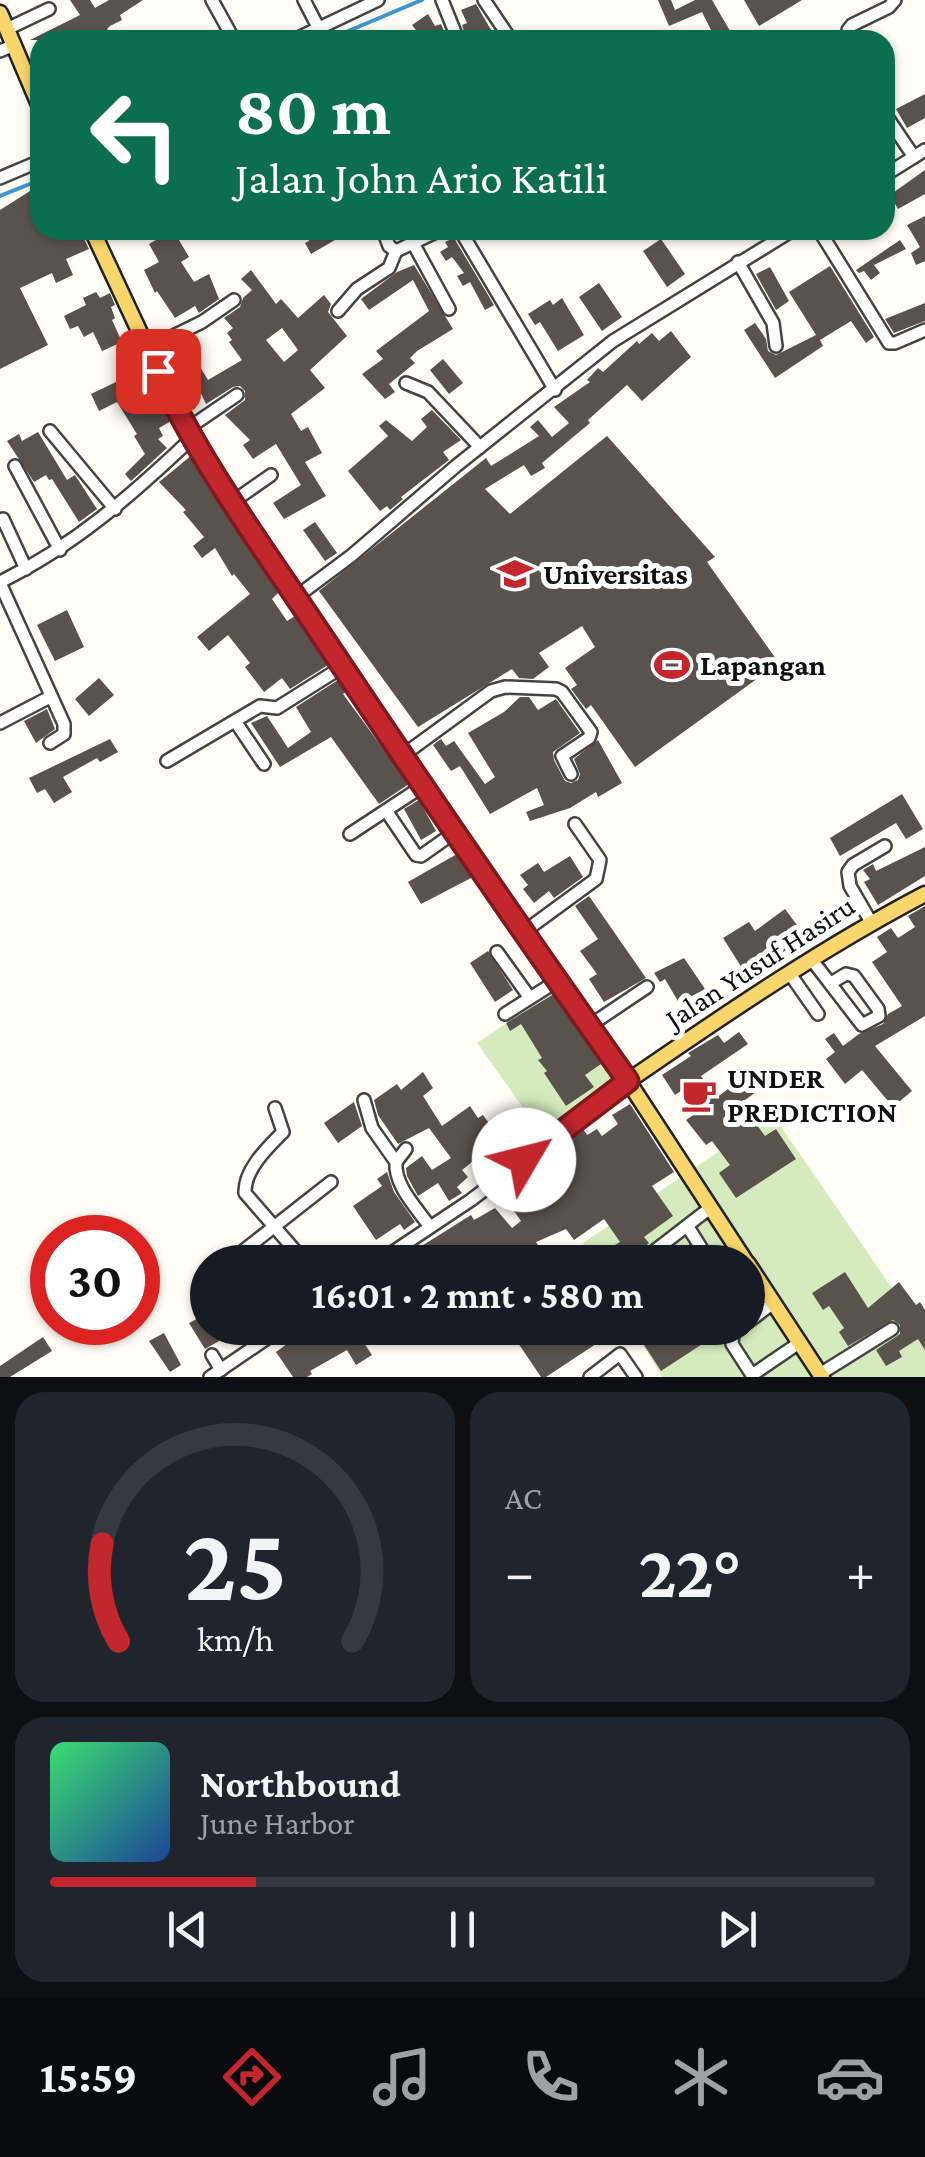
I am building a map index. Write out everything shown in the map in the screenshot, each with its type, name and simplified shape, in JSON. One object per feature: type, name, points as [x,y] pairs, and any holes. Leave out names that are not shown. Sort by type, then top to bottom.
[{"type":"main road","points":[[0,13],[7,28],[7,48],[30,88]]},
{"type":"main road","points":[[97,240],[147,349],[231,503],[628,1081],[735,1245]]},
{"type":"main road","name":"Jalan Yusuf Hasiru","points":[[628,1081],[871,922],[925,894]]},
{"type":"main road","points":[[765,1291],[821,1376]]},
{"type":"street","points":[[212,0],[228,30]]},
{"type":"street","points":[[304,0],[318,28]]},
{"type":"street","points":[[314,30],[378,0]]},
{"type":"street","points":[[442,0],[454,30]]},
{"type":"street","points":[[484,0],[505,30]]},
{"type":"street","points":[[848,30],[890,8],[895,0]]},
{"type":"street","points":[[7,28],[49,9]]},
{"type":"street","points":[[895,125],[920,153],[895,169]]},
{"type":"street","points":[[0,178],[30,165]]},
{"type":"street","points":[[386,240],[396,250]]},
{"type":"street","points":[[338,311],[357,290],[389,268],[396,250],[420,240]]},
{"type":"street","points":[[466,240],[555,390]]},
{"type":"street","points":[[296,596],[352,556],[613,341],[776,240]]},
{"type":"street","points":[[825,240],[889,343],[925,330]]},
{"type":"street","points":[[414,243],[449,309]]},
{"type":"street","points":[[738,262],[774,323],[776,346]]},
{"type":"street","points":[[147,349],[202,322],[234,300]]},
{"type":"street","points":[[406,383],[428,392],[480,447]]},
{"type":"street","points":[[50,743],[65,732],[0,582],[60,550],[115,509],[190,433],[237,395]]},
{"type":"street","points":[[50,431],[115,509]]},
{"type":"street","points":[[15,466],[60,550]]},
{"type":"street","points":[[231,503],[271,475]]},
{"type":"street","points":[[3,520],[26,569]]},
{"type":"street","points":[[167,761],[260,706],[277,708],[342,667]]},
{"type":"street","points":[[402,756],[491,692],[505,687],[556,689],[591,734],[562,756],[571,774]]},
{"type":"street","points":[[0,723],[50,697]]},
{"type":"street","points":[[235,721],[264,764]]},
{"type":"street","points":[[350,834],[423,786]]},
{"type":"street","points":[[387,812],[416,856],[455,832]]},
{"type":"street","points":[[525,932],[596,878],[600,860],[575,824]]},
{"type":"street","points":[[871,922],[850,886],[848,872],[885,846]]},
{"type":"street","points":[[498,952],[530,998]]},
{"type":"street","points":[[812,960],[862,1025],[879,1016],[854,976],[846,974],[831,983]]},
{"type":"street","points":[[790,974],[818,1014]]},
{"type":"street","points":[[505,1014],[557,981]]},
{"type":"street","points":[[589,1026],[648,987]]},
{"type":"street","points":[[403,1245],[472,1200],[628,1081]]},
{"type":"street","points":[[364,1100],[372,1128],[396,1162],[396,1176],[430,1226]]},
{"type":"street","points":[[275,1108],[283,1132],[260,1157],[244,1185],[254,1205],[291,1245]]},
{"type":"street","points":[[396,1162],[406,1149]]},
{"type":"street","points":[[249,1245],[331,1182]]},
{"type":"street","points":[[663,1245],[710,1208]]},
{"type":"street","points":[[688,1227],[699,1245]]},
{"type":"street","points":[[765,1309],[773,1303]]},
{"type":"street","points":[[821,1376],[892,1329]]},
{"type":"street","points":[[733,1345],[751,1376],[799,1343]]},
{"type":"street","points":[[212,1355],[216,1373],[257,1345]]},
{"type":"street","points":[[590,1377],[620,1354],[636,1377]]},
{"type":"green space","points":[[561,987],[625,1083],[547,1141],[477,1043]]},
{"type":"green space","points":[[773,1115],[925,1336],[925,1377],[662,1377],[643,1345],[765,1345],[765,1245],[583,1243]]},
{"type":"building","points":[[70,0],[90,0],[95,8],[109,0],[143,0],[120,15],[122,20],[108,30],[50,30],[80,15]]},
{"type":"building","points":[[658,0],[671,0],[675,10],[695,0],[712,0],[730,30],[711,30],[702,12],[669,26]]},
{"type":"building","points":[[744,0],[802,0],[759,26]]},
{"type":"building","points":[[476,4],[491,30],[464,30],[462,25],[467,23],[461,10]]},
{"type":"building","points":[[428,14],[435,26],[441,24],[444,30],[416,30],[412,25]]},
{"type":"building","points":[[925,94],[925,118],[907,128],[896,109]]},
{"type":"building","points":[[925,170],[925,194],[898,209],[895,191]]},
{"type":"building","points":[[30,191],[30,240],[85,240],[89,249],[66,259],[73,275],[56,283],[52,273],[20,288],[48,345],[0,369],[0,210]]},
{"type":"building","points":[[925,216],[925,261],[916,265],[911,253],[920,247],[907,225]]},
{"type":"building","points":[[156,240],[179,240],[189,257],[181,262],[194,282],[209,274],[219,299],[199,313],[195,306],[175,318],[155,293],[144,270],[159,262],[149,244]]},
{"type":"building","points":[[335,240],[311,254],[305,243]]},
{"type":"building","points":[[455,240],[494,305],[485,310],[470,282],[463,286],[457,276],[464,273],[452,257],[446,261],[440,252],[448,247],[445,242]]},
{"type":"building","points":[[662,240],[685,274],[667,287],[643,251]]},
{"type":"building","points":[[900,240],[906,249],[874,265],[880,273],[871,280],[864,271],[856,270]]},
{"type":"building","points":[[414,265],[453,329],[410,358],[415,363],[389,384],[395,392],[385,399],[362,374],[383,359],[376,351],[429,311],[413,280],[369,310],[361,299],[397,272]]},
{"type":"building","points":[[830,266],[874,337],[866,343],[851,321],[820,340],[823,346],[775,378],[744,330],[755,323],[766,339],[768,351],[776,355],[816,335],[789,292]]},
{"type":"building","points":[[770,267],[789,301],[776,310],[756,274]]},
{"type":"building","points":[[251,270],[276,304],[281,299],[298,318],[324,295],[331,304],[328,312],[347,336],[310,370],[325,388],[291,414],[301,431],[308,427],[322,453],[305,462],[326,496],[284,519],[273,503],[301,485],[276,444],[253,459],[243,445],[250,440],[225,415],[245,400],[245,391],[240,386],[233,387],[206,404],[191,372],[200,367],[208,380],[242,360],[229,342],[232,340],[227,333],[233,328],[224,318],[240,307],[252,290],[241,279]],"holes":[[[282,328],[298,350],[284,362],[266,340]]]},
{"type":"building","points":[[599,283],[622,317],[602,331],[579,297]]},
{"type":"building","points":[[96,292],[100,298],[110,293],[115,305],[111,307],[115,318],[112,320],[122,342],[102,351],[93,332],[84,337],[78,326],[70,329],[64,316],[86,305],[83,298]]},
{"type":"building","points":[[562,298],[584,335],[558,351],[540,322],[535,325],[528,314],[550,300],[553,305]]},
{"type":"building","points":[[925,303],[925,321],[894,333],[885,319]]},
{"type":"building","name":"Universitas","points":[[671,331],[691,357],[642,401],[627,385],[542,463],[545,468],[531,476],[524,465],[485,489],[510,514],[607,436],[715,557],[707,562],[779,663],[635,767],[591,705],[586,709],[571,689],[577,685],[565,668],[595,647],[582,626],[539,653],[549,667],[533,679],[519,678],[512,669],[418,727],[319,591],[486,458],[491,466],[539,436],[530,427],[538,420],[552,437],[569,423],[554,407],[590,382],[587,380],[598,368],[603,372],[637,341],[639,344],[652,333],[659,341]]},
{"type":"building","points":[[443,359],[463,383],[449,394],[430,370]]},
{"type":"building","points":[[145,368],[153,386],[142,391],[153,413],[163,408],[171,421],[159,428],[163,436],[158,439],[167,448],[131,481],[125,474],[145,454],[134,436],[137,434],[117,402],[99,411],[91,394]]},
{"type":"building","points":[[432,410],[461,440],[443,452],[449,460],[390,510],[387,506],[380,511],[348,471],[388,436],[379,426],[386,420],[412,441],[427,427],[421,419]]},
{"type":"building","points":[[38,432],[67,480],[75,475],[97,509],[79,522],[52,479],[46,475],[34,482],[7,441],[19,434],[22,441]]},
{"type":"building","points":[[192,455],[206,484],[279,592],[272,599],[287,621],[295,616],[328,665],[290,689],[282,678],[264,692],[245,667],[250,663],[228,635],[209,651],[197,637],[250,594],[232,576],[215,548],[202,558],[193,546],[204,537],[183,512],[186,510],[159,482]]},
{"type":"building","points":[[315,522],[337,553],[325,561],[303,530]]},
{"type":"building","points":[[67,610],[84,647],[55,661],[37,625]]},
{"type":"building","points":[[99,678],[114,695],[89,716],[75,699]]},
{"type":"building","points":[[338,680],[346,692],[343,694],[409,784],[379,804],[331,737],[280,767],[251,723],[267,716],[288,748],[311,732],[296,707]]},
{"type":"building","points":[[520,697],[529,697],[538,710],[556,699],[580,733],[553,752],[565,781],[578,780],[580,774],[574,759],[598,740],[622,783],[598,797],[596,792],[570,808],[530,821],[526,812],[544,805],[537,788],[490,814],[460,766],[451,771],[433,745],[441,739],[446,746],[454,741],[485,784],[495,777],[468,733],[504,712]]},
{"type":"building","points":[[47,709],[55,729],[36,743],[24,721]]},
{"type":"building","points":[[110,739],[118,752],[100,762],[97,758],[63,777],[72,792],[54,803],[45,789],[37,793],[29,778]]},
{"type":"building","points":[[902,794],[923,829],[906,839],[896,823],[840,856],[830,838]]},
{"type":"building","points":[[419,800],[436,831],[421,840],[404,809]]},
{"type":"building","points":[[925,847],[925,876],[878,905],[864,882],[870,879],[863,870],[873,864],[876,871]]},
{"type":"building","points":[[457,854],[473,877],[421,904],[408,882]]},
{"type":"building","points":[[570,856],[583,877],[554,898],[549,891],[534,903],[523,889],[528,885],[520,875],[538,863],[544,872]]},
{"type":"building","points":[[589,896],[646,978],[604,1002],[589,979],[597,974],[580,951],[598,939],[575,906]]},
{"type":"building","points":[[925,906],[925,1016],[875,1046],[912,1091],[893,1107],[862,1070],[845,1084],[826,1059],[835,1052],[825,1039],[834,1033],[843,1046],[883,1024],[888,1014],[902,1006],[872,962],[887,952],[877,937],[891,928],[898,938],[915,927],[908,916]]},
{"type":"building","points":[[785,909],[806,937],[747,976],[723,938],[749,922],[755,931]]},
{"type":"building","points":[[488,951],[513,990],[495,1002],[470,963]]},
{"type":"building","points":[[684,958],[705,989],[679,1003],[665,979],[660,982],[654,973]]},
{"type":"building","points":[[554,994],[601,1064],[585,1075],[594,1087],[566,1106],[544,1073],[547,1071],[538,1060],[542,1058],[521,1024],[510,1031],[506,1023]]},
{"type":"building","points":[[739,1032],[748,1044],[701,1076],[716,1098],[744,1077],[756,1092],[741,1103],[765,1136],[776,1129],[796,1159],[736,1198],[719,1173],[730,1165],[712,1141],[706,1145],[686,1120],[702,1109],[687,1087],[675,1095],[662,1075],[718,1035],[724,1043]]},
{"type":"building","points":[[423,1072],[433,1088],[423,1096],[442,1126],[470,1106],[478,1118],[483,1115],[503,1143],[491,1152],[495,1157],[482,1166],[477,1158],[462,1170],[468,1177],[457,1187],[462,1193],[449,1201],[438,1183],[418,1196],[407,1176],[406,1168],[422,1156],[432,1170],[451,1158],[429,1128],[398,1144],[378,1115],[374,1100],[397,1084],[401,1090]]},
{"type":"building","points":[[354,1102],[362,1126],[338,1143],[324,1123]]},
{"type":"building","points":[[630,1104],[674,1172],[652,1186],[673,1216],[644,1237],[646,1245],[615,1245],[620,1242],[604,1219],[574,1240],[566,1229],[536,1242],[538,1245],[423,1245],[471,1215],[474,1220],[495,1208],[512,1228],[521,1221],[500,1191],[518,1182],[516,1178],[523,1172],[527,1178],[555,1161],[551,1155],[583,1129],[587,1135],[597,1129],[602,1136],[618,1124],[612,1115]]},
{"type":"building","points":[[387,1172],[394,1192],[415,1222],[404,1230],[400,1224],[376,1240],[353,1206],[382,1186],[377,1179]]},
{"type":"building","points":[[845,1272],[868,1308],[899,1282],[916,1305],[920,1302],[925,1310],[925,1350],[918,1339],[899,1351],[902,1357],[886,1366],[876,1350],[900,1334],[900,1325],[893,1320],[848,1346],[839,1332],[844,1328],[829,1306],[823,1310],[812,1293]]},
{"type":"building","points":[[164,1333],[181,1365],[170,1372],[152,1345],[160,1345],[160,1335]]},
{"type":"building","points":[[31,1345],[48,1345],[52,1351],[10,1377],[0,1377],[0,1366]]},
{"type":"building","points":[[286,1345],[365,1345],[372,1355],[356,1365],[347,1350],[310,1371],[312,1374],[307,1377],[293,1377],[276,1352]]},
{"type":"building","points":[[519,1345],[594,1345],[546,1377],[541,1377]]},
{"type":"building","points":[[644,1345],[701,1345],[661,1371]]},
{"type":"waterway","points":[[351,30],[422,0]]},
{"type":"waterway","points":[[0,196],[30,184]]},
{"type":"place","name":"Universitas","points":[[515,574]]},
{"type":"place","name":"Lapangan","points":[[672,665]]},
{"type":"place","name":"UNDER PREDICTION","points":[[699,1095]]},
{"type":"route","points":[[158,371],[231,503],[628,1081],[524,1160]]}]
